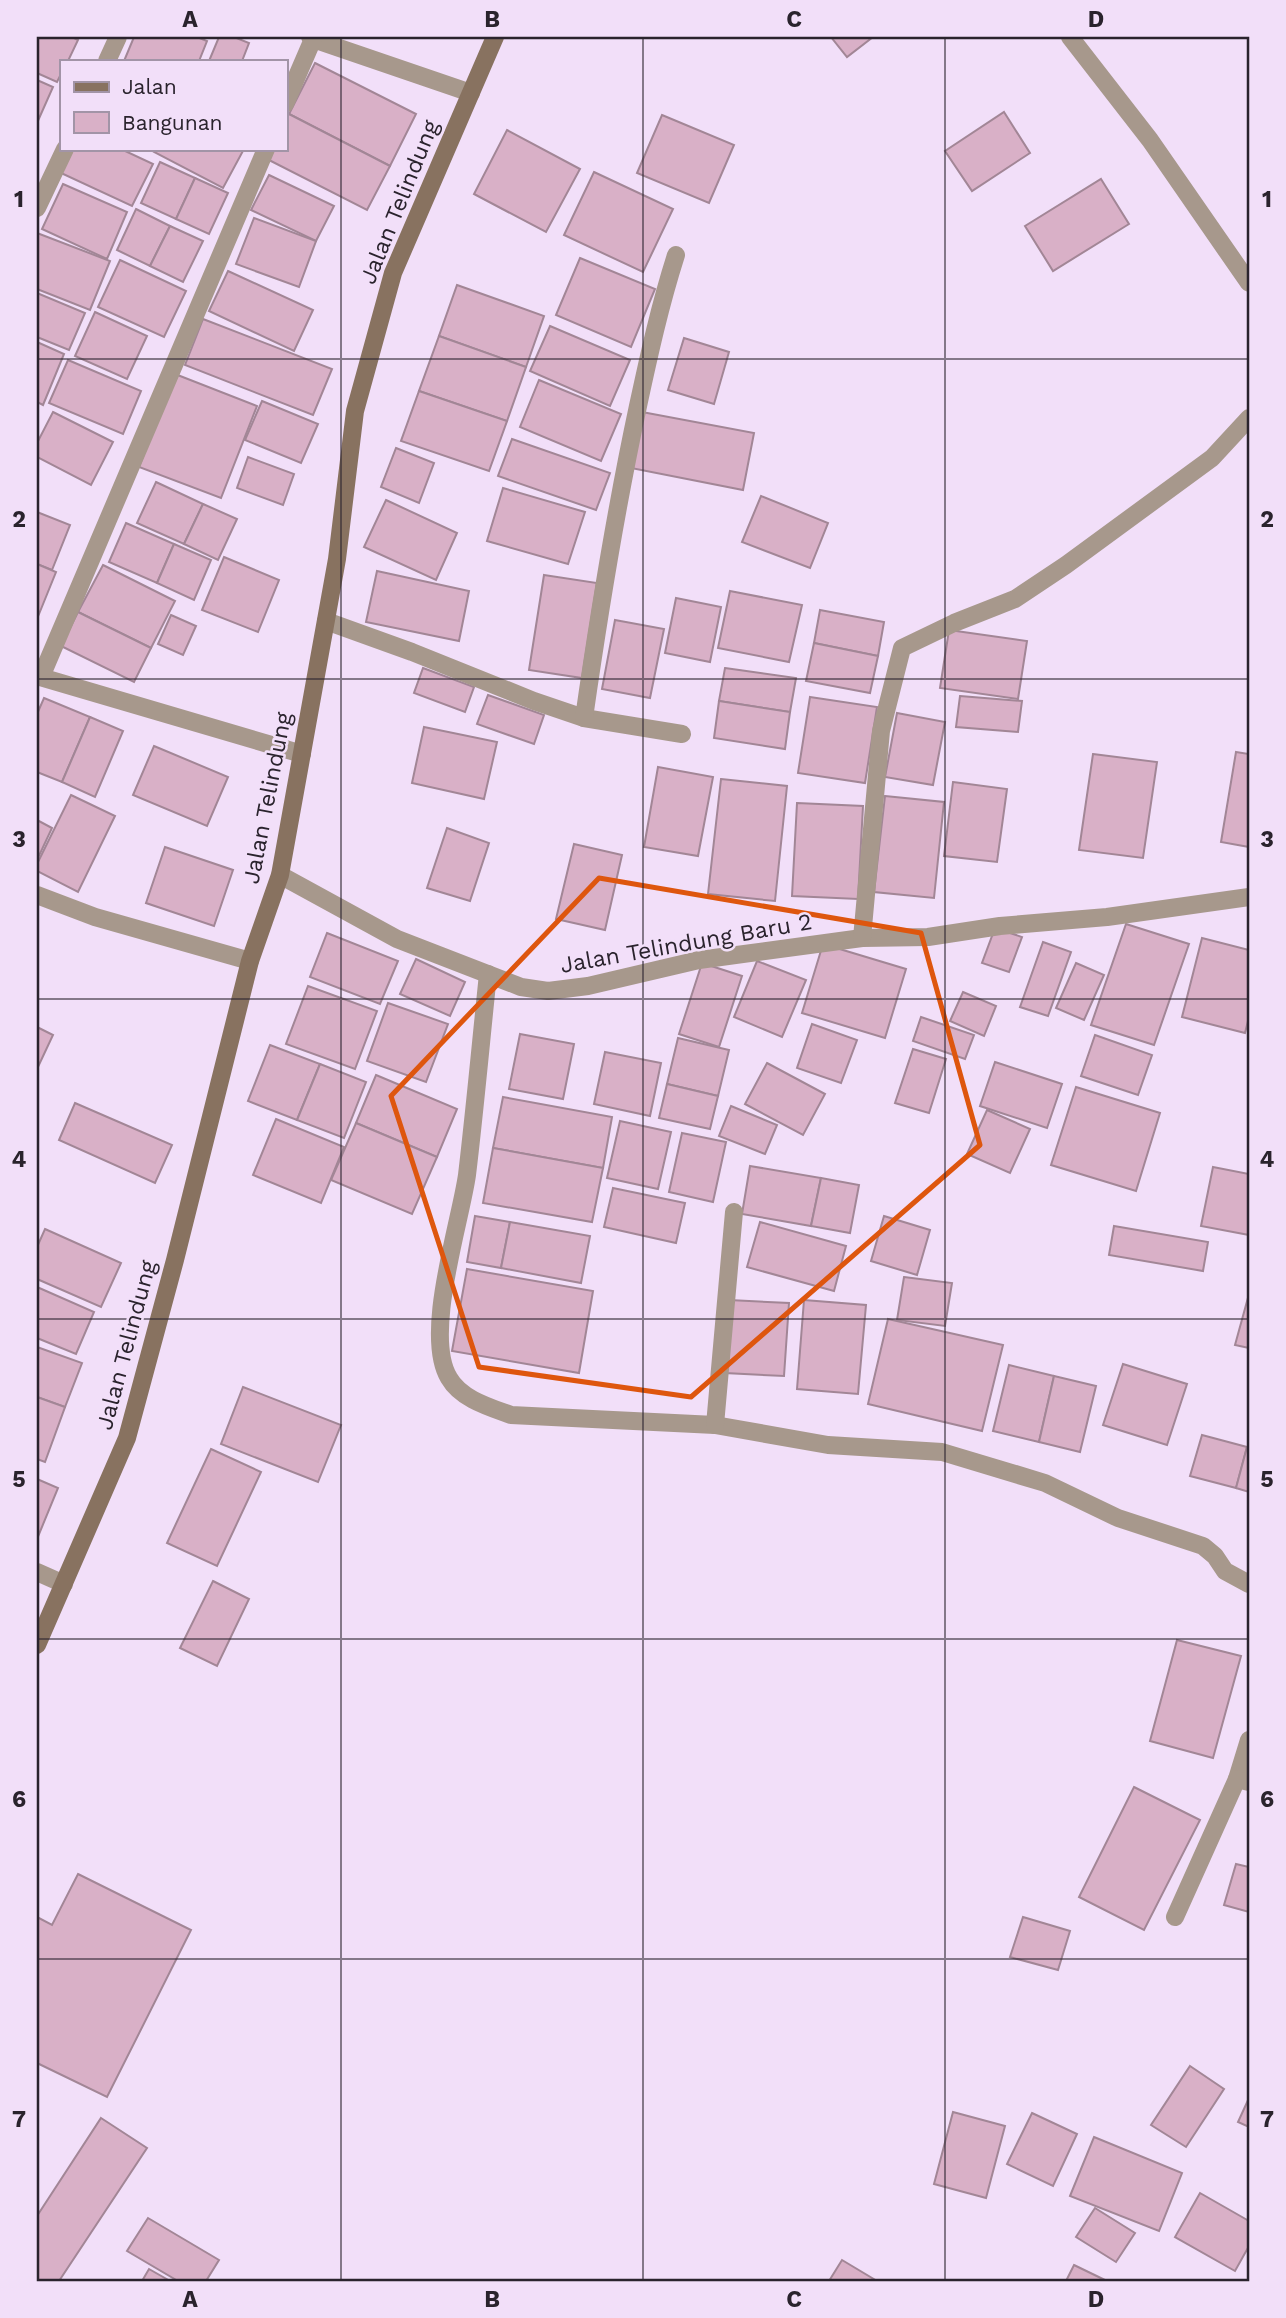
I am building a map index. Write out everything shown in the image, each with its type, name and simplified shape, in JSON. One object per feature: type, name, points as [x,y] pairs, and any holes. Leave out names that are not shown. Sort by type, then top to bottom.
[{"type":"main road","name":"Jalan Telindung","points":[[37,1645],[127,1438],[250,961],[280,875],[337,559],[355,411],[393,273],[495,37]]},
{"type":"street","points":[[107,60],[118,37]]},
{"type":"street","points":[[1070,37],[1150,140],[1249,283]]},
{"type":"street","points":[[287,99],[312,38],[471,93]]},
{"type":"street","points":[[37,208],[65,150]]},
{"type":"street","points":[[266,150],[39,676],[302,754]]},
{"type":"street","points":[[584,718],[607,565],[627,459],[659,311],[676,255]]},
{"type":"street","points":[[862,938],[881,731],[902,648],[1026,592],[1212,458],[1249,418]]},
{"type":"street","points":[[326,621],[584,718],[682,734]]},
{"type":"street","name":"Jalan Telindung Baru 2","points":[[280,875],[397,939],[521,987],[548,991],[588,986],[699,960],[862,938],[928,937],[1000,926],[1107,917],[1249,897]]},
{"type":"street","points":[[37,895],[95,917],[250,961]]},
{"type":"street","points":[[488,974],[467,1177],[441,1312],[441,1359],[449,1378],[457,1388],[479,1404],[511,1415],[715,1425],[828,1445],[942,1452],[1045,1483],[1118,1518],[1203,1546],[1226,1571],[1249,1584]]},
{"type":"street","points":[[715,1425],[734,1212]]},
{"type":"street","points":[[37,1572],[64,1584]]},
{"type":"street","points":[[1175,1917],[1243,1780],[1249,1740]]},
{"type":"highlighted area","points":[[599,878],[921,933],[980,1145],[691,1397],[479,1367],[391,1096]]},
{"type":"building","points":[[37,37],[72,37],[78,40],[68,60],[60,60],[60,76],[57,82],[37,73]]},
{"type":"building","points":[[134,37],[197,37],[207,41],[199,60],[124,60]]},
{"type":"building","points":[[219,37],[234,37],[249,43],[242,60],[209,60]]},
{"type":"building","points":[[831,37],[873,37],[847,57]]},
{"type":"building","points":[[315,63],[416,114],[390,166],[289,114]]},
{"type":"building","points":[[37,80],[53,87],[37,123]]},
{"type":"building","points":[[1004,112],[1030,153],[972,191],[945,151]]},
{"type":"building","points":[[289,114],[390,166],[367,210],[265,158],[269,150],[287,150]]},
{"type":"building","points":[[662,115],[734,145],[709,203],[637,173]]},
{"type":"building","points":[[507,130],[580,169],[546,232],[474,194]]},
{"type":"building","points":[[72,150],[123,150],[153,164],[132,206],[61,173]]},
{"type":"building","points":[[155,150],[243,150],[223,188],[154,152]]},
{"type":"building","points":[[160,162],[195,178],[176,219],[141,203]]},
{"type":"building","points":[[594,172],[673,209],[643,272],[564,235]]},
{"type":"building","points":[[269,175],[334,206],[316,241],[251,210]]},
{"type":"building","points":[[195,178],[228,193],[209,234],[176,219]]},
{"type":"building","points":[[1101,179],[1129,224],[1053,271],[1025,226]]},
{"type":"building","points":[[63,184],[127,212],[107,259],[42,229]]},
{"type":"building","points":[[136,209],[170,226],[150,266],[117,250]]},
{"type":"building","points":[[254,218],[316,241],[299,287],[236,264]]},
{"type":"building","points":[[170,226],[203,241],[183,282],[150,266]]},
{"type":"building","points":[[37,233],[110,261],[90,310],[37,289]]},
{"type":"building","points":[[580,258],[655,289],[631,347],[556,315]]},
{"type":"building","points":[[120,260],[186,291],[164,337],[98,307]]},
{"type":"building","points":[[228,271],[313,310],[294,351],[209,311]]},
{"type":"building","points":[[457,285],[544,316],[526,367],[439,336]]},
{"type":"building","points":[[37,293],[85,313],[69,350],[37,337]]},
{"type":"building","points":[[95,312],[147,336],[127,379],[75,356]]},
{"type":"building","points":[[203,319],[332,369],[313,415],[185,365]]},
{"type":"building","points":[[550,326],[630,360],[610,406],[530,371]]},
{"type":"building","points":[[439,336],[526,367],[507,421],[419,391]]},
{"type":"building","points":[[684,338],[729,352],[714,404],[668,390]]},
{"type":"building","points":[[37,342],[64,354],[43,405],[37,402]]},
{"type":"building","points":[[68,360],[141,391],[123,434],[49,403]]},
{"type":"building","points":[[175,374],[257,406],[221,498],[139,467]]},
{"type":"building","points":[[539,380],[621,414],[601,461],[520,427]]},
{"type":"building","points":[[419,391],[507,421],[489,471],[401,441]]},
{"type":"building","points":[[262,401],[318,424],[301,463],[245,440]]},
{"type":"building","points":[[53,412],[113,442],[91,485],[37,457],[37,443]]},
{"type":"building","points":[[642,412],[754,433],[743,490],[631,468]]},
{"type":"building","points":[[512,439],[610,473],[596,510],[498,476]]},
{"type":"building","points":[[396,448],[434,463],[419,503],[381,487]]},
{"type":"building","points":[[248,457],[294,474],[283,505],[237,488]]},
{"type":"building","points":[[156,482],[203,504],[184,544],[137,523]]},
{"type":"building","points":[[503,488],[585,512],[568,564],[487,541]]},
{"type":"building","points":[[761,496],[828,523],[810,568],[742,542]]},
{"type":"building","points":[[386,500],[457,533],[436,580],[364,547]]},
{"type":"building","points":[[203,504],[237,519],[218,560],[184,544]]},
{"type":"building","points":[[37,512],[70,525],[52,570],[37,564]]},
{"type":"building","points":[[126,523],[174,544],[157,583],[109,562]]},
{"type":"building","points":[[174,544],[211,560],[194,600],[157,583]]},
{"type":"building","points":[[224,557],[279,580],[258,632],[202,610]]},
{"type":"building","points":[[37,564],[56,572],[37,619]]},
{"type":"building","points":[[103,565],[175,601],[151,648],[78,612]]},
{"type":"building","points":[[377,571],[469,591],[459,641],[366,622]]},
{"type":"building","points":[[544,575],[597,583],[582,678],[529,670]]},
{"type":"building","points":[[730,591],[802,605],[789,662],[718,648]]},
{"type":"building","points":[[676,598],[721,607],[710,662],[665,653]]},
{"type":"building","points":[[820,610],[884,622],[878,656],[814,643]]},
{"type":"building","points":[[78,612],[151,648],[134,682],[61,646]]},
{"type":"building","points":[[171,615],[196,626],[183,655],[158,644]]},
{"type":"building","points":[[615,620],[664,629],[650,698],[602,689]]},
{"type":"building","points":[[949,630],[1027,641],[1018,699],[940,688]]},
{"type":"building","points":[[814,643],[878,656],[870,693],[806,681]]},
{"type":"building","points":[[423,668],[474,687],[465,712],[414,693]]},
{"type":"building","points":[[725,668],[796,678],[790,712],[719,701]]},
{"type":"building","points":[[488,695],[544,715],[534,744],[477,724]]},
{"type":"building","points":[[960,696],[1022,701],[1018,732],[956,727]]},
{"type":"building","points":[[810,697],[877,707],[865,783],[798,773]]},
{"type":"building","points":[[44,698],[90,717],[62,782],[37,772],[37,714]]},
{"type":"building","points":[[719,701],[790,712],[785,749],[714,738]]},
{"type":"building","points":[[897,713],[945,722],[933,785],[885,777]]},
{"type":"building","points":[[90,717],[123,731],[95,797],[62,782]]},
{"type":"building","points":[[424,727],[497,742],[484,799],[412,783]]},
{"type":"building","points":[[154,746],[228,777],[207,826],[133,795]]},
{"type":"building","points":[[1236,752],[1249,754],[1249,847],[1221,842]]},
{"type":"building","points":[[1093,754],[1157,762],[1143,858],[1079,850]]},
{"type":"building","points":[[658,767],[713,777],[698,856],[644,847]]},
{"type":"building","points":[[721,779],[787,786],[775,901],[708,894]]},
{"type":"building","points":[[953,782],[1007,789],[997,862],[944,856]]},
{"type":"building","points":[[71,795],[115,816],[78,892],[37,871],[37,864]]},
{"type":"building","points":[[885,796],[944,802],[934,898],[874,892]]},
{"type":"building","points":[[797,803],[863,806],[858,899],[792,896]]},
{"type":"building","points":[[37,820],[52,828],[37,860]]},
{"type":"building","points":[[447,828],[489,843],[470,901],[427,888]]},
{"type":"building","points":[[574,844],[622,855],[605,930],[556,919]]},
{"type":"building","points":[[165,847],[233,870],[214,926],[146,903]]},
{"type":"building","points":[[1126,924],[1189,944],[1154,1045],[1091,1025]]},
{"type":"building","points":[[995,928],[1022,937],[1009,972],[982,963]]},
{"type":"building","points":[[327,933],[398,961],[380,1004],[310,977]]},
{"type":"building","points":[[1202,938],[1249,950],[1249,1017],[1245,1033],[1182,1017]]},
{"type":"building","points":[[1043,942],[1071,952],[1048,1016],[1020,1007]]},
{"type":"building","points":[[823,944],[906,969],[885,1038],[802,1013]]},
{"type":"building","points":[[416,959],[465,982],[450,1016],[400,994]]},
{"type":"building","points":[[757,961],[806,980],[782,1037],[734,1017]]},
{"type":"building","points":[[702,963],[742,976],[719,1047],[679,1034]]},
{"type":"building","points":[[1076,963],[1104,975],[1084,1020],[1056,1008]]},
{"type":"building","points":[[308,986],[377,1011],[355,1069],[286,1044]]},
{"type":"building","points":[[963,992],[996,1006],[984,1036],[950,1021]]},
{"type":"building","points":[[388,1003],[448,1024],[426,1082],[367,1061]]},
{"type":"building","points":[[921,1017],[974,1035],[965,1059],[913,1041]]},
{"type":"building","points":[[812,1024],[857,1040],[841,1083],[797,1068]]},
{"type":"building","points":[[37,1027],[53,1035],[37,1069]]},
{"type":"building","points":[[520,1034],[574,1044],[563,1099],[509,1089]]},
{"type":"building","points":[[1095,1035],[1152,1055],[1138,1095],[1081,1076]]},
{"type":"building","points":[[678,1038],[729,1050],[718,1096],[667,1084]]},
{"type":"building","points":[[270,1045],[320,1064],[297,1120],[248,1101]]},
{"type":"building","points":[[913,1049],[946,1059],[929,1113],[895,1103]]},
{"type":"building","points":[[605,1052],[661,1063],[650,1116],[594,1104]]},
{"type":"building","points":[[995,1062],[1062,1084],[1047,1128],[980,1106]]},
{"type":"building","points":[[767,1063],[825,1094],[803,1135],[745,1104]]},
{"type":"building","points":[[320,1064],[366,1082],[344,1138],[297,1120]]},
{"type":"building","points":[[376,1075],[457,1109],[437,1157],[356,1123]]},
{"type":"building","points":[[667,1084],[718,1096],[710,1129],[659,1118]]},
{"type":"building","points":[[1076,1087],[1160,1113],[1136,1191],[1051,1165]]},
{"type":"building","points":[[503,1097],[612,1117],[603,1168],[493,1148]]},
{"type":"building","points":[[75,1103],[172,1145],[155,1183],[59,1140]]},
{"type":"building","points":[[731,1106],[777,1125],[765,1154],[719,1136]]},
{"type":"building","points":[[987,1110],[1030,1129],[1010,1173],[967,1154]]},
{"type":"building","points":[[276,1119],[344,1147],[321,1203],[253,1175]]},
{"type":"building","points":[[620,1121],[671,1132],[658,1189],[607,1178]]},
{"type":"building","points":[[356,1123],[437,1157],[412,1214],[331,1180]]},
{"type":"building","points":[[682,1133],[726,1142],[713,1202],[669,1192]]},
{"type":"building","points":[[493,1148],[603,1168],[592,1222],[483,1203]]},
{"type":"building","points":[[750,1166],[821,1178],[811,1226],[742,1214]]},
{"type":"building","points":[[1213,1167],[1249,1174],[1249,1235],[1201,1226]]},
{"type":"building","points":[[821,1178],[859,1185],[850,1233],[811,1226]]},
{"type":"building","points":[[613,1188],[685,1203],[676,1243],[604,1227]]},
{"type":"building","points":[[475,1216],[510,1222],[501,1268],[467,1262]]},
{"type":"building","points":[[884,1216],[930,1230],[917,1275],[871,1261]]},
{"type":"building","points":[[510,1222],[590,1236],[581,1283],[501,1268]]},
{"type":"building","points":[[760,1222],[846,1246],[834,1291],[747,1267]]},
{"type":"building","points":[[1114,1226],[1208,1242],[1203,1271],[1109,1255]]},
{"type":"building","points":[[45,1229],[121,1263],[101,1307],[37,1279],[37,1247]]},
{"type":"building","points":[[467,1269],[593,1291],[579,1373],[452,1351]]},
{"type":"building","points":[[904,1277],[952,1283],[945,1326],[897,1320]]},
{"type":"building","points":[[37,1287],[94,1312],[76,1354],[37,1338]]},
{"type":"building","points":[[1249,1294],[1249,1348],[1235,1345]]},
{"type":"building","points":[[729,1300],[789,1303],[784,1376],[725,1373]]},
{"type":"building","points":[[804,1300],[866,1305],[858,1394],[797,1389]]},
{"type":"building","points":[[888,1319],[1003,1345],[982,1431],[868,1404]]},
{"type":"building","points":[[37,1347],[82,1363],[65,1407],[37,1397]]},
{"type":"building","points":[[1123,1364],[1187,1384],[1167,1445],[1103,1425]]},
{"type":"building","points":[[1009,1365],[1054,1376],[1039,1442],[993,1431]]},
{"type":"building","points":[[1054,1376],[1096,1386],[1080,1452],[1039,1442]]},
{"type":"building","points":[[243,1387],[341,1425],[318,1482],[221,1444]]},
{"type":"building","points":[[37,1397],[65,1407],[45,1462],[37,1459]]},
{"type":"building","points":[[1202,1435],[1247,1447],[1236,1488],[1190,1476]]},
{"type":"building","points":[[1249,1447],[1249,1492],[1236,1488]]},
{"type":"building","points":[[211,1449],[261,1472],[217,1566],[167,1543]]},
{"type":"building","points":[[37,1479],[58,1488],[37,1539]]},
{"type":"building","points":[[213,1581],[249,1599],[217,1666],[180,1648]]},
{"type":"building","points":[[1177,1640],[1241,1656],[1213,1758],[1150,1741]]},
{"type":"building","points":[[1134,1787],[1200,1820],[1144,1930],[1079,1897]]},
{"type":"building","points":[[1236,1864],[1249,1867],[1249,1912],[1224,1905]]},
{"type":"building","points":[[78,1874],[191,1930],[107,2097],[37,2063],[37,1917],[52,1925]]},
{"type":"building","points":[[1023,1917],[1070,1931],[1058,1970],[1010,1957]]},
{"type":"building","points":[[1190,2066],[1224,2089],[1186,2147],[1151,2125]]},
{"type":"building","points":[[1249,2098],[1249,2127],[1238,2122]]},
{"type":"building","points":[[953,2112],[1005,2126],[986,2198],[934,2184]]},
{"type":"building","points":[[1032,2113],[1077,2134],[1053,2186],[1007,2164]]},
{"type":"building","points":[[101,2118],[147,2148],[59,2281],[37,2281],[37,2216]]},
{"type":"building","points":[[1094,2137],[1182,2173],[1159,2231],[1070,2196]]},
{"type":"building","points":[[1200,2193],[1249,2221],[1249,2246],[1235,2271],[1175,2237]]},
{"type":"building","points":[[1095,2208],[1135,2233],[1116,2262],[1076,2237]]},
{"type":"building","points":[[148,2218],[219,2260],[206,2281],[178,2281],[127,2251]]},
{"type":"building","points":[[842,2260],[877,2281],[829,2281]]},
{"type":"building","points":[[1074,2265],[1107,2281],[1066,2281]]},
{"type":"building","points":[[149,2269],[170,2281],[142,2281]]}]
